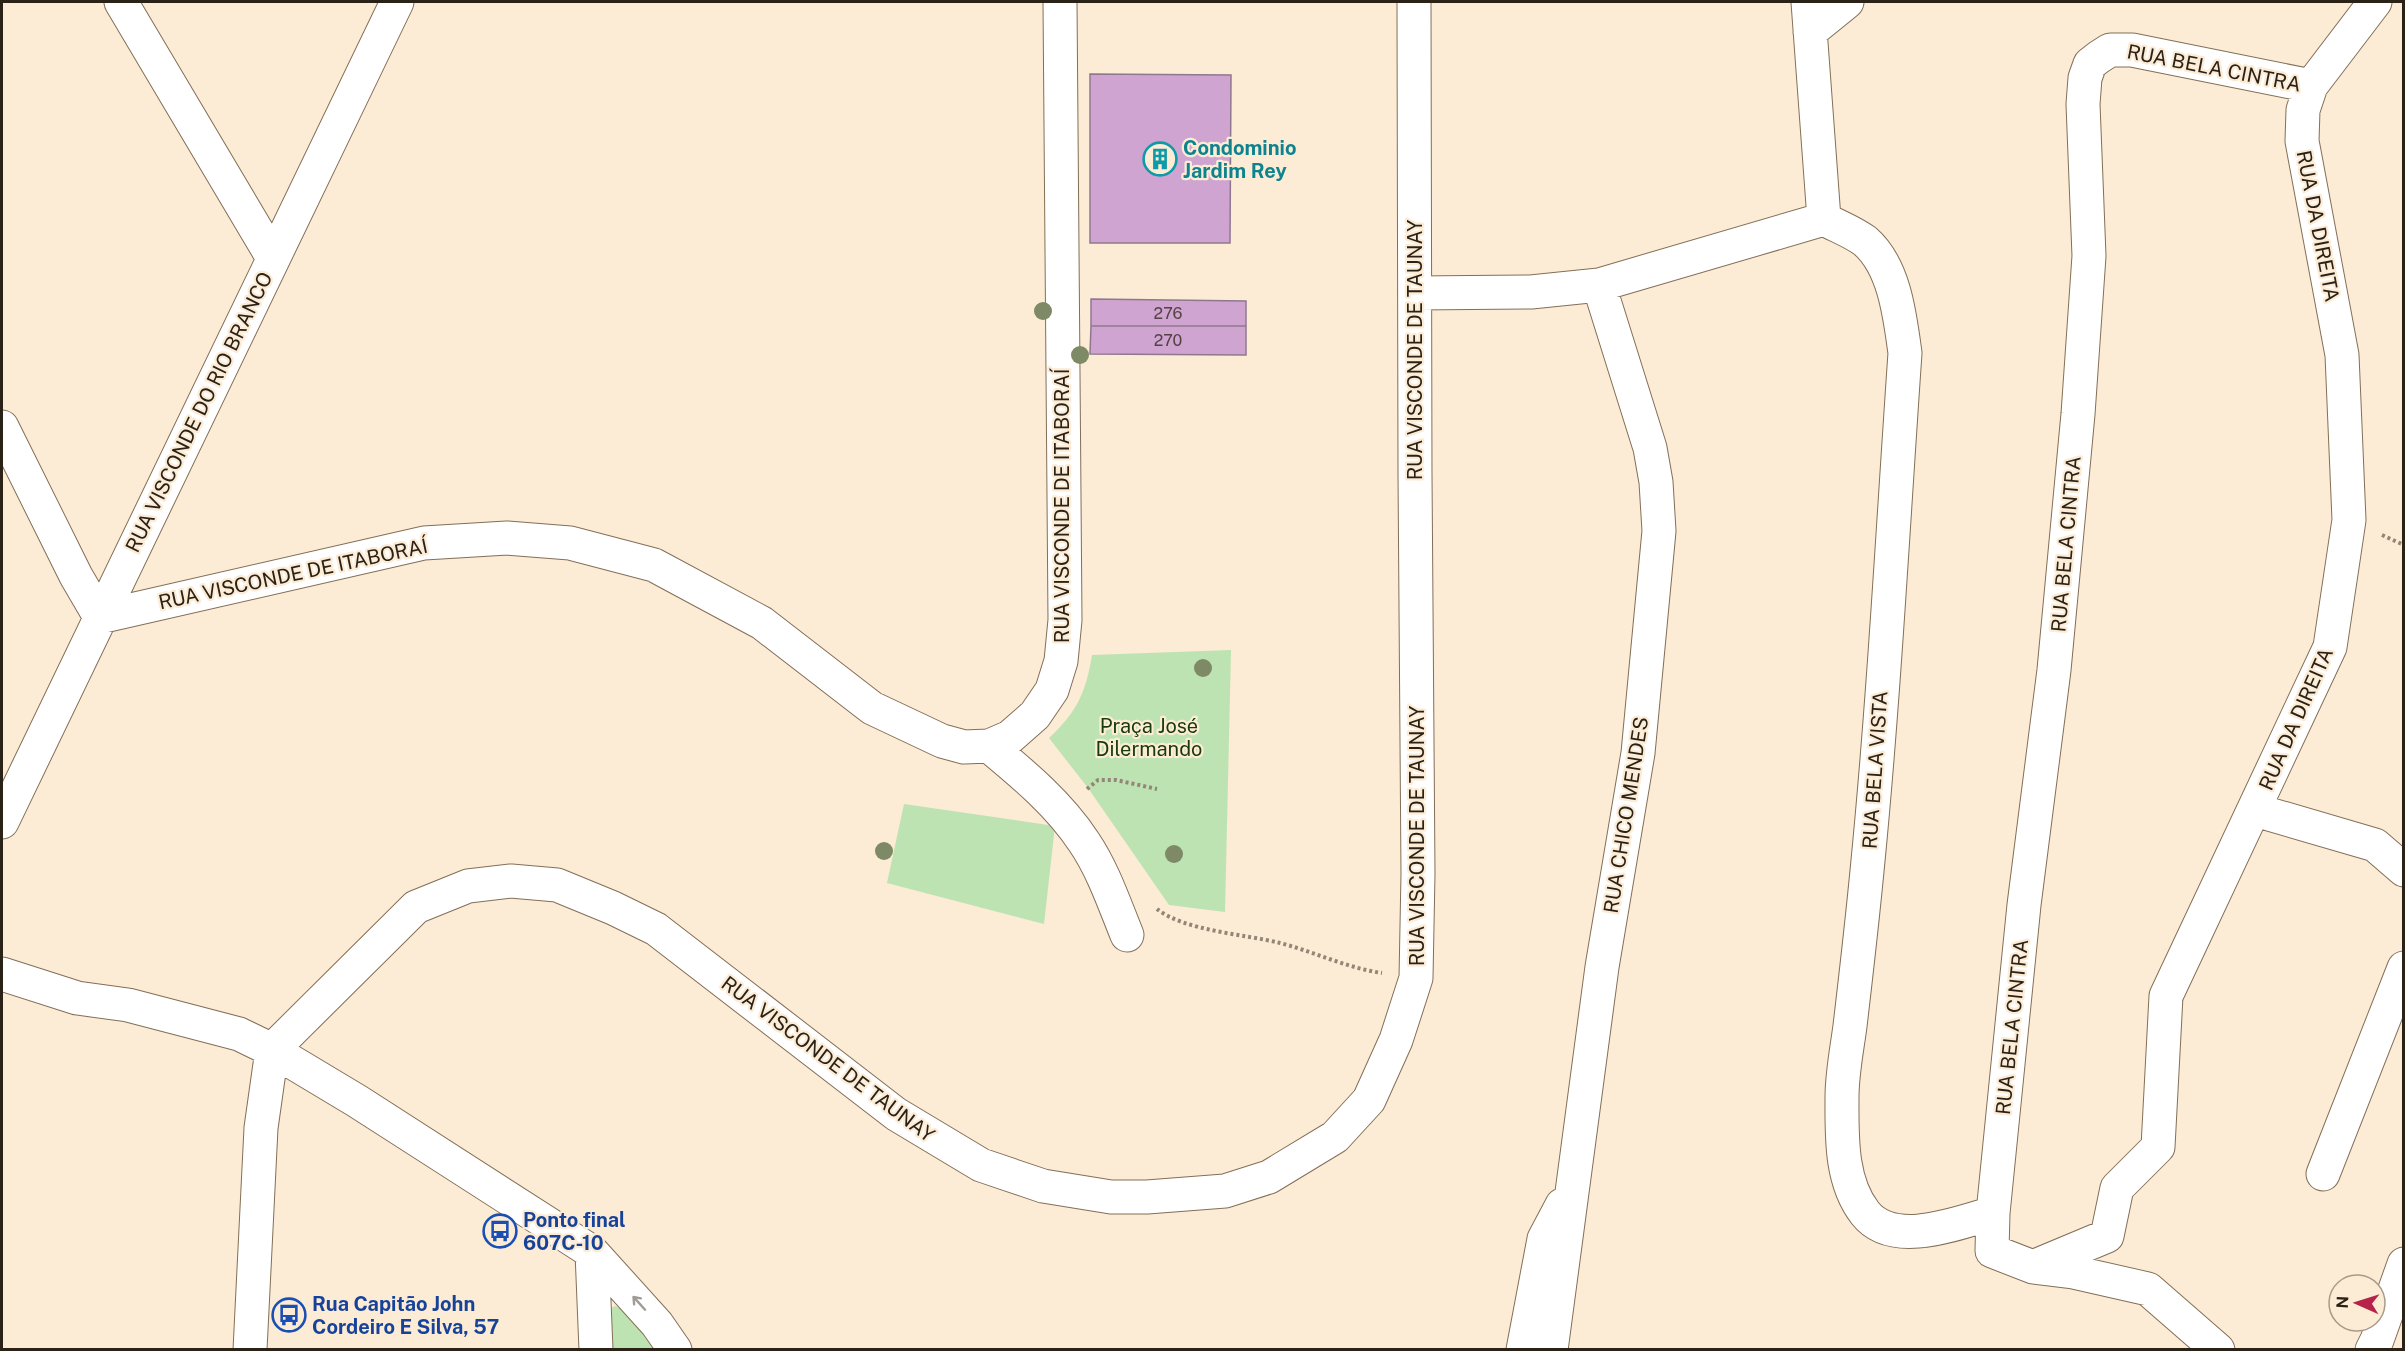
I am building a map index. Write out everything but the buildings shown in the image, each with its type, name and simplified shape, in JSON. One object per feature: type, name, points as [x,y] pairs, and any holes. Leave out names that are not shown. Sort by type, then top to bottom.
[{"type":"street","points":[[121,2],[273,258]]},
{"type":"street","name":"RUA VISCONDE DO RIO BRANCO","points":[[2,822],[397,2]]},
{"type":"street","name":"RUA VISCONDE DE ITABORAÍ","points":[[100,617],[424,543],[507,538],[570,543],[654,565],[762,623],[872,708],[942,741],[964,747],[989,746],[1010,737],[1035,715],[1052,690],[1061,660],[1065,620],[1060,2]]},
{"type":"street","name":"RUA VISCONDE DE TAUNAY","points":[[272,1050],[417,907],[468,886],[511,881],[557,885],[656,929],[896,1114],[981,1165],[1043,1186],[1111,1197],[1147,1197],[1225,1191],[1269,1177],[1335,1137],[1369,1100],[1396,1040],[1416,978],[1418,840],[1414,2]]},
{"type":"street","points":[[1415,293],[1531,292],[1599,285],[1824,219],[1809,17],[1847,2]]},
{"type":"street","name":"RUA DA DIREITA","points":[[2033,1267],[2108,1236],[2117,1188],[2158,1147],[2166,996],[2330,646],[2349,520],[2342,355],[2302,141],[2303,110],[2311,86],[2375,2]]},
{"type":"street","name":"RUA BELA CINTRA","points":[[2033,1267],[1992,1251],[1993,1213],[2024,905],[2054,670],[2078,414],[2089,256],[2083,104],[2085,78],[2090,64],[2110,50],[2132,50],[2311,86]]},
{"type":"street","name":"RUA BELA VISTA","points":[[1824,219],[1865,242],[1879,258],[1898,300],[1905,353],[1868,870],[1842,1094],[1845,1167],[1852,1189],[1864,1212],[1874,1222],[1887,1228],[1907,1232],[1946,1227],[1993,1213]]},
{"type":"street","name":"RUA CHICO MENDES","points":[[1551,1350],[1602,967],[1638,753],[1659,531],[1656,482],[1650,448],[1599,285]]},
{"type":"street","points":[[2,427],[75,576],[100,617]]},
{"type":"street","points":[[989,746],[1039,788],[1084,841],[1105,879],[1127,935]]},
{"type":"street","points":[[2255,810],[2375,845],[2403,870]]},
{"type":"street","points":[[2,954],[86,980],[128,1005]]},
{"type":"street","points":[[2323,1174],[2403,968]]},
{"type":"street","points":[[2,974],[77,998],[128,1005],[239,1034],[272,1050],[357,1101],[592,1252],[657,1324],[675,1350]]},
{"type":"street","points":[[250,1350],[261,1128],[272,1050]]},
{"type":"street","points":[[1523,1350],[1544,1239],[1575,1179]]},
{"type":"street","points":[[592,1252],[596,1350]]},
{"type":"street","points":[[2372,1350],[2403,1264]]},
{"type":"street","points":[[2033,1267],[2073,1272],[2148,1289],[2218,1350]]},
{"type":"path","points":[[1088,788],[1098,780],[1116,780],[1157,789]]},
{"type":"path","points":[[1151,905],[1178,921],[1281,944],[1364,970],[1416,978]]},
{"type":"green space","name":"Praça José Dilermando","points":[[1231,650],[1225,912],[1169,905],[1088,788],[1049,738],[1067,719],[1079,701],[1087,680],[1092,655]]},
{"type":"green space","points":[[904,804],[1055,826],[1044,924],[887,883]]},
{"type":"green space","points":[[615,1306],[627,1311],[653,1349],[599,1350],[603,1312]]},
{"type":"place","name":"Condominio Jardim Rey","points":[[1160,159]]},
{"type":"place","name":"Ponto final 607C-10","points":[[500,1231]]},
{"type":"place","name":"Rua Capitão John Cordeiro E Silva, 57","points":[[289,1315]]}]
